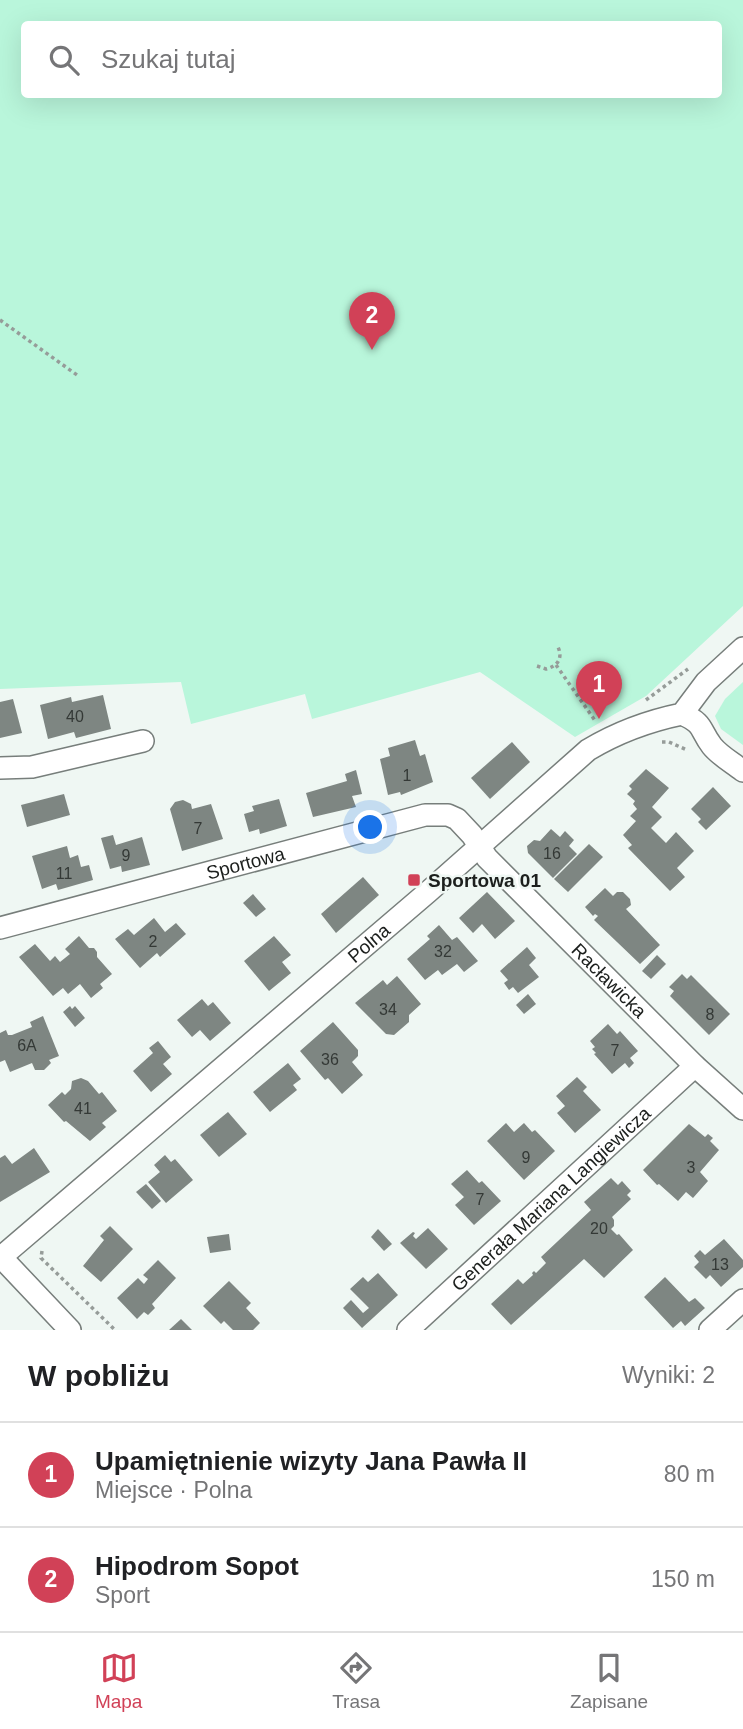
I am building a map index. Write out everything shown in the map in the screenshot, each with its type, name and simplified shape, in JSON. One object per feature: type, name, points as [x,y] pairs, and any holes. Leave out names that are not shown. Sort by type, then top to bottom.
[{"type":"street","points":[[743,649],[706,682],[682,714],[701,726],[713,748],[743,771]]},
{"type":"street","name":"Polna","points":[[0,1257],[480,848],[570,765],[604,740],[655,719],[682,714]]},
{"type":"street","points":[[0,768],[32,767],[143,741]]},
{"type":"street","name":"Sportowa","points":[[0,929],[425,815],[448,815],[457,819],[480,848]]},
{"type":"street","name":"Racławicka","points":[[480,848],[695,1066],[743,1109]]},
{"type":"street","name":"Generała Mariana Langiewicza","points":[[408,1330],[695,1066]]},
{"type":"street","points":[[0,1257],[70,1330]]},
{"type":"street","points":[[710,1330],[743,1300]]},
{"type":"path","points":[[0,320],[78,375]]},
{"type":"path","points":[[537,666],[546,669],[556,665],[560,656],[558,647]]},
{"type":"path","points":[[556,665],[599,727]]},
{"type":"path","points":[[43,1243],[41,1258],[115,1330]]},
{"type":"green space","points":[[0,0],[743,0],[743,606],[646,696],[575,737],[480,672],[312,719],[305,694],[191,724],[181,682],[0,689]]},
{"type":"green space","points":[[743,682],[743,745],[721,729],[715,716],[725,699]]},
{"type":"building","points":[[103,695],[111,729],[76,738],[74,732],[48,739],[40,705],[71,697],[72,702]]},
{"type":"building","points":[[13,699],[22,733],[0,738],[0,702]]},
{"type":"building","points":[[415,740],[420,756],[425,754],[433,782],[401,795],[400,792],[388,795],[380,759],[390,756],[388,748]]},
{"type":"building","points":[[512,742],[530,762],[490,799],[471,778]]},
{"type":"building","points":[[646,769],[669,788],[652,807],[662,817],[651,828],[666,843],[676,832],[694,851],[677,868],[685,877],[670,891],[628,848],[632,845],[623,835],[636,821],[630,816],[637,809],[633,804],[635,801],[627,794],[632,789],[629,786]]},
{"type":"building","points":[[356,770],[362,794],[352,796],[356,807],[313,817],[306,793],[347,781],[345,774]]},
{"type":"building","points":[[713,787],[731,806],[706,830],[698,822],[701,819],[691,809]]},
{"type":"building","points":[[64,794],[70,815],[27,827],[21,805]]},
{"type":"building","points":[[279,799],[287,826],[260,834],[259,829],[249,832],[244,814],[254,811],[252,806]]},
{"type":"building","points":[[183,800],[191,804],[192,809],[211,804],[223,839],[182,851],[170,809],[175,802]]},
{"type":"building","points":[[551,829],[560,837],[565,831],[574,840],[569,846],[577,854],[553,878],[528,853],[527,846],[534,840],[540,841]]},
{"type":"building","points":[[113,835],[116,845],[142,837],[150,865],[122,872],[121,866],[110,869],[101,838]]},
{"type":"building","points":[[589,844],[603,857],[568,892],[554,879]]},
{"type":"building","points":[[67,846],[70,858],[78,855],[81,867],[89,865],[93,880],[58,890],[56,884],[42,889],[32,856]]},
{"type":"building","points":[[363,877],[379,895],[336,933],[321,914]]},
{"type":"building","points":[[605,888],[613,896],[617,892],[623,892],[630,899],[631,905],[626,909],[660,945],[640,964],[594,920],[598,916],[593,916],[585,907]]},
{"type":"building","points":[[487,892],[515,921],[495,939],[482,924],[473,933],[459,918]]},
{"type":"building","points":[[253,894],[266,909],[256,917],[243,903]]},
{"type":"building","points":[[154,918],[165,932],[176,923],[186,934],[160,957],[157,953],[140,968],[115,939],[128,929],[134,935]]},
{"type":"building","points":[[439,925],[452,940],[457,937],[478,961],[464,972],[457,964],[442,975],[438,970],[425,980],[407,959],[430,939],[427,936]]},
{"type":"building","points":[[79,936],[89,948],[94,948],[97,957],[112,974],[100,984],[103,988],[91,998],[80,984],[68,994],[63,988],[53,996],[19,957],[35,944],[50,961],[55,956],[60,962],[70,954],[65,949]]},
{"type":"building","points":[[274,936],[291,955],[282,962],[291,973],[269,991],[244,961]]},
{"type":"building","points":[[527,947],[536,958],[529,965],[539,977],[518,993],[513,987],[509,990],[504,983],[508,980],[500,971]]},
{"type":"building","points":[[657,955],[666,964],[651,979],[642,971]]},
{"type":"building","points":[[682,974],[687,979],[691,975],[730,1014],[709,1035],[670,996],[674,991],[669,987]]},
{"type":"building","points":[[397,976],[421,1004],[409,1015],[409,1022],[394,1035],[386,1034],[355,1003],[383,980],[387,985]]},
{"type":"building","points":[[528,994],[536,1004],[524,1014],[516,1005]]},
{"type":"building","points":[[202,999],[208,1006],[213,1002],[231,1023],[210,1041],[200,1030],[192,1037],[177,1020]]},
{"type":"building","points":[[70,1006],[72,1009],[75,1006],[85,1018],[75,1027],[63,1012]]},
{"type":"building","points":[[43,1016],[59,1056],[49,1060],[51,1063],[44,1070],[35,1070],[32,1063],[10,1072],[5,1060],[0,1062],[0,1033],[6,1030],[8,1035],[12,1035],[32,1027],[30,1022]]},
{"type":"building","points":[[333,1022],[358,1050],[358,1056],[352,1062],[363,1075],[342,1094],[328,1078],[325,1080],[300,1051]]},
{"type":"building","points":[[608,1024],[617,1034],[620,1031],[638,1051],[630,1058],[634,1063],[629,1068],[625,1063],[612,1074],[594,1054],[596,1053],[592,1049],[595,1047],[590,1041]]},
{"type":"building","points":[[158,1041],[171,1057],[163,1064],[172,1074],[151,1092],[133,1071],[153,1053],[149,1048]]},
{"type":"building","points":[[288,1063],[301,1079],[293,1085],[297,1090],[270,1112],[253,1092]]},
{"type":"building","points":[[577,1077],[587,1087],[583,1091],[601,1110],[575,1133],[557,1113],[565,1106],[556,1096]]},
{"type":"building","points":[[81,1078],[88,1081],[99,1094],[102,1092],[117,1111],[102,1123],[106,1127],[90,1141],[64,1122],[48,1105],[62,1092],[65,1095],[71,1089],[72,1081]]},
{"type":"building","points":[[228,1112],[247,1134],[219,1157],[200,1135]]},
{"type":"building","points":[[506,1123],[514,1132],[524,1123],[532,1132],[535,1130],[555,1151],[524,1180],[487,1141]]},
{"type":"building","points":[[689,1124],[705,1137],[708,1134],[713,1138],[710,1141],[719,1150],[700,1172],[708,1181],[693,1198],[686,1192],[678,1201],[643,1170]]},
{"type":"building","points":[[34,1148],[50,1172],[0,1202],[0,1158],[5,1155],[12,1164]]},
{"type":"building","points":[[165,1155],[171,1162],[175,1159],[193,1180],[166,1203],[148,1182],[160,1172],[154,1165]]},
{"type":"building","points":[[467,1170],[501,1201],[474,1225],[455,1205],[464,1197],[451,1184]]},
{"type":"building","points":[[611,1178],[618,1185],[622,1181],[631,1191],[627,1195],[631,1199],[612,1217],[614,1226],[611,1229],[633,1250],[604,1278],[584,1259],[511,1325],[491,1304],[518,1279],[523,1284],[534,1271],[536,1273],[546,1263],[541,1257],[591,1210],[584,1202]]},
{"type":"building","points":[[146,1184],[161,1201],[152,1209],[136,1192]]},
{"type":"building","points":[[110,1226],[133,1249],[101,1282],[83,1266],[104,1240],[100,1236]]},
{"type":"building","points":[[428,1228],[448,1249],[426,1269],[400,1243],[413,1232],[416,1239]]},
{"type":"building","points":[[378,1229],[392,1244],[384,1251],[371,1237]]},
{"type":"building","points":[[229,1234],[231,1250],[210,1253],[207,1237]]},
{"type":"building","points":[[724,1239],[743,1260],[743,1267],[721,1287],[710,1275],[706,1279],[694,1267],[699,1262],[694,1256],[700,1250],[705,1255]]},
{"type":"building","points":[[158,1260],[176,1278],[152,1304],[155,1308],[148,1315],[144,1312],[137,1319],[117,1298],[138,1278],[144,1284],[148,1279],[143,1275]]},
{"type":"building","points":[[378,1273],[398,1295],[362,1328],[343,1308],[351,1300],[363,1313],[369,1308],[350,1289],[363,1277],[368,1282]]},
{"type":"building","points":[[665,1277],[689,1302],[695,1298],[705,1308],[685,1326],[681,1321],[673,1328],[644,1297]]},
{"type":"building","points":[[229,1281],[251,1303],[246,1308],[260,1323],[253,1330],[233,1330],[224,1321],[221,1324],[203,1306]]},
{"type":"building","points":[[181,1319],[192,1330],[169,1330]]},
{"type":"place","name":"Hipodrom Sopot","points":[[372,350]]},
{"type":"place","name":"Upamiętnienie wizyty Jana Pawła II","points":[[599,719]]},
{"type":"place","name":"Sportowa 01","points":[[414,880]]}]
